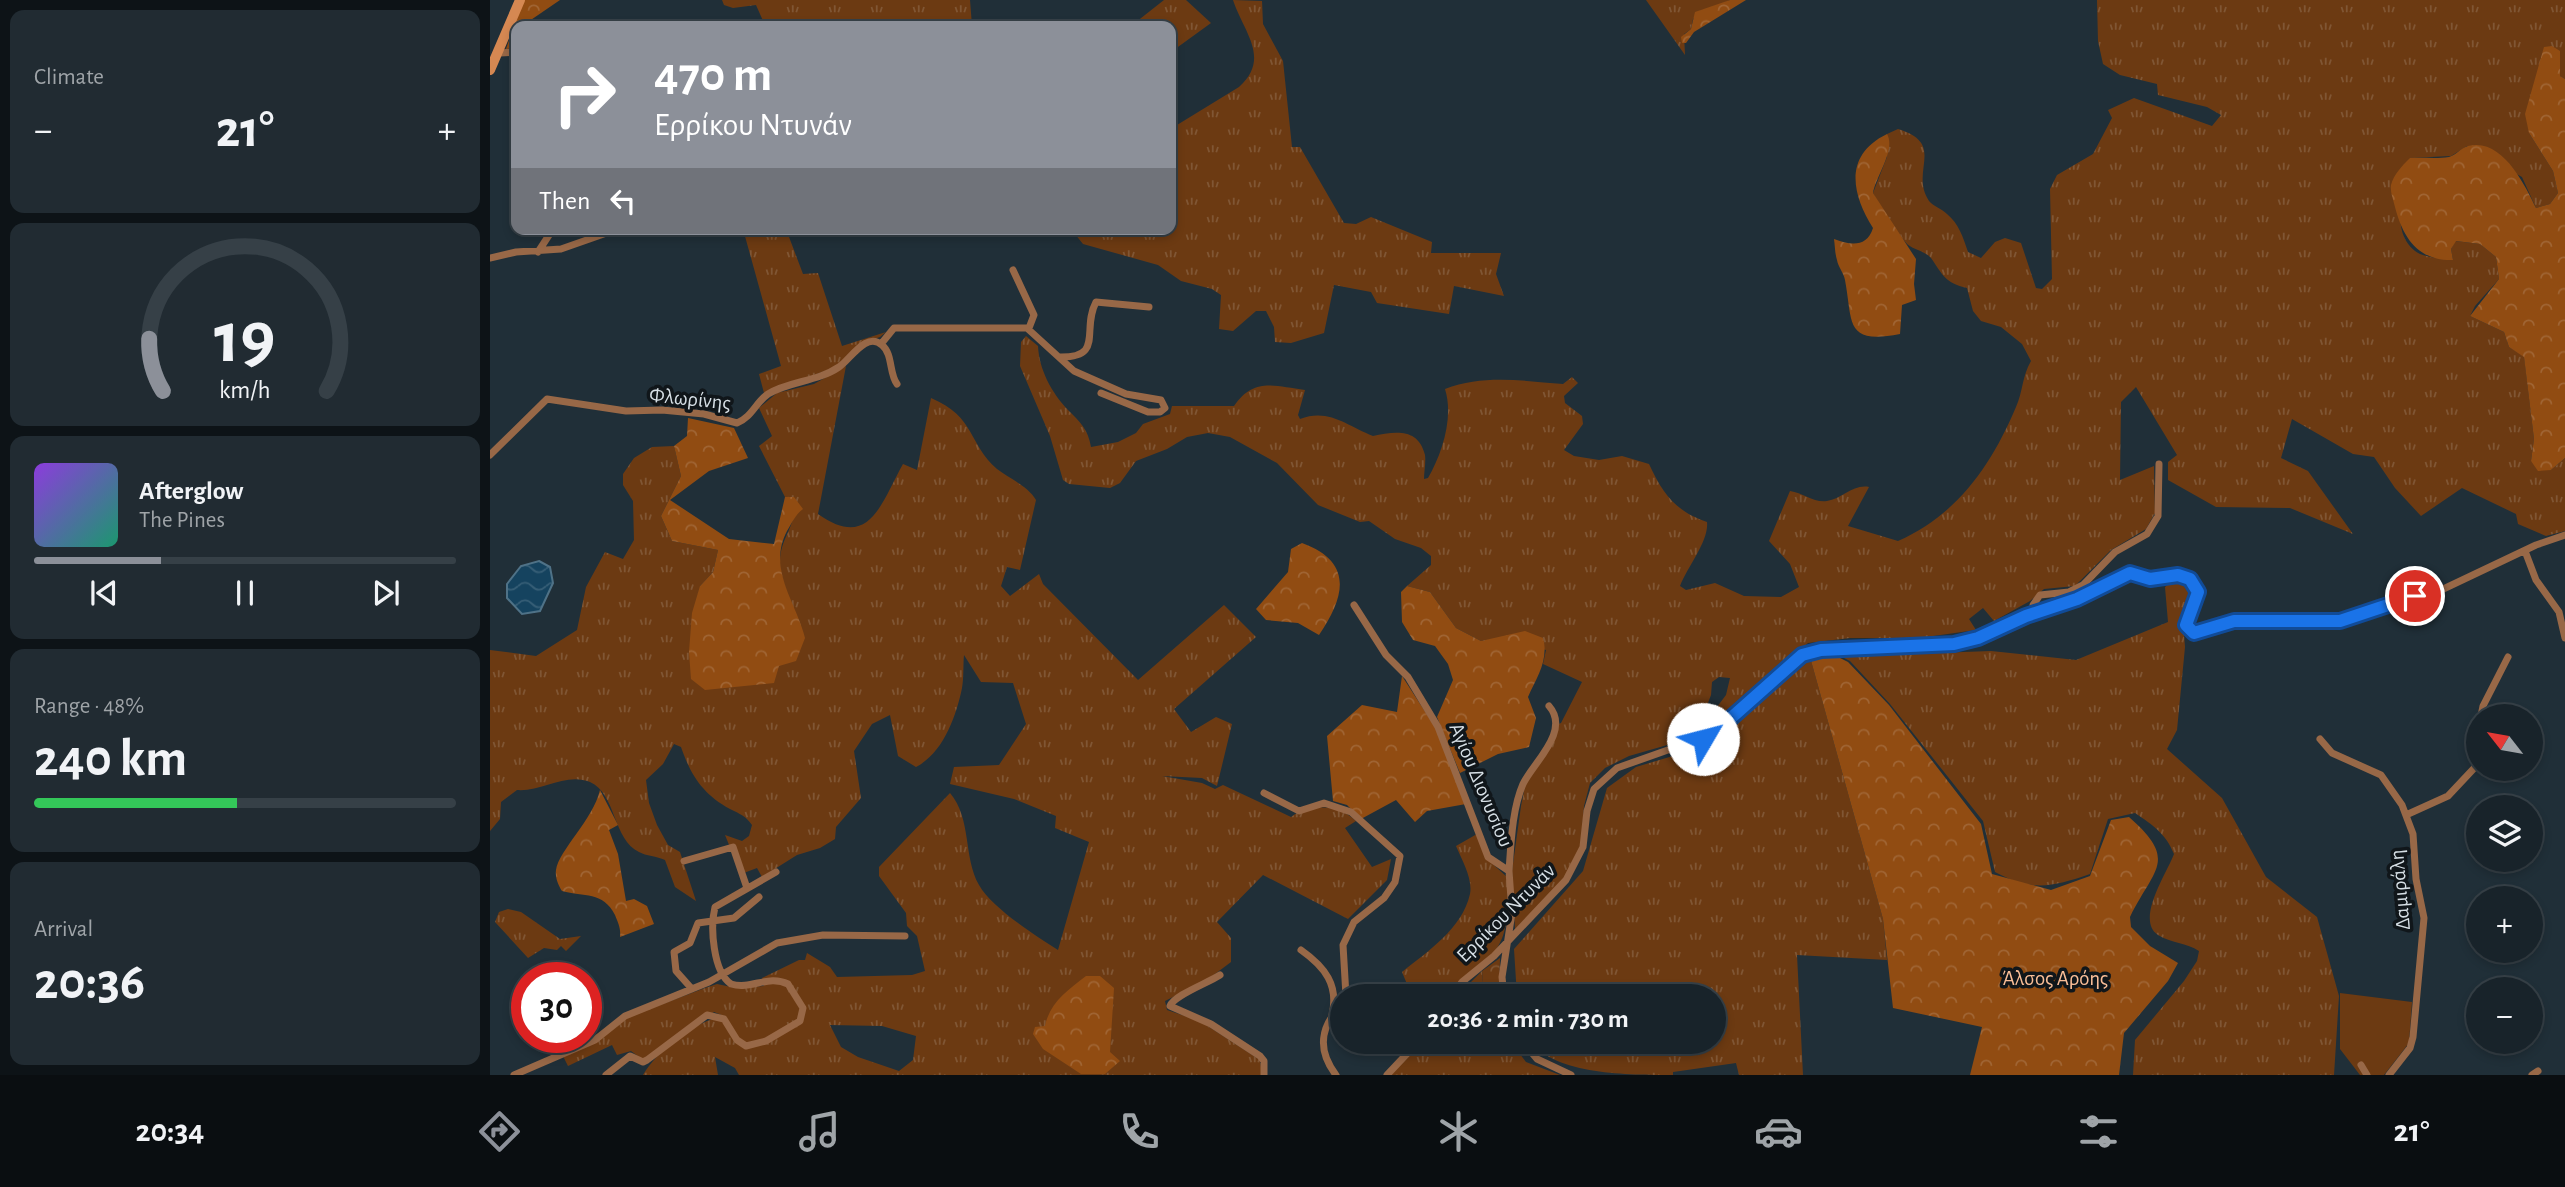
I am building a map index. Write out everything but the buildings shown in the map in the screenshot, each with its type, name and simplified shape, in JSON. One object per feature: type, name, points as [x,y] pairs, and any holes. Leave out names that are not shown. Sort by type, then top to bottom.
[{"type":"street","points":[[512,21],[520,0]]},
{"type":"street","points":[[490,70],[511,24]]},
{"type":"street","points":[[500,53],[511,52]]},
{"type":"street","points":[[538,251],[549,235]]},
{"type":"street","points":[[490,258],[516,252],[561,249],[601,235]]},
{"type":"street","points":[[1013,270],[1034,315],[1028,329]]},
{"type":"street","points":[[1059,357],[1077,358],[1086,351],[1096,302],[1149,307]]},
{"type":"street","points":[[897,384],[893,379],[887,351],[881,344],[894,328],[1028,329],[1074,371],[1126,394],[1161,400],[1165,408],[1160,412],[1149,412],[1101,393]]},
{"type":"street","name":"Φλωρίνης","points":[[490,455],[547,399],[615,410],[662,410],[704,415],[737,423],[747,418],[771,393],[838,368],[865,344],[881,344]]},
{"type":"street","points":[[2034,613],[2034,602],[2040,595],[2069,593],[2083,586],[2108,557],[2138,540],[2153,526],[2159,506],[2160,464]]},
{"type":"street","name":"Ερρίκου Ντυνάν","points":[[1461,984],[1507,942],[1572,872],[1583,848],[1587,811],[1594,789],[1617,768],[1713,734],[1795,661],[1811,652],[1954,644],[1978,638],[2034,613],[2077,599],[2134,573],[2150,579],[2178,575],[2192,581],[2198,592],[2186,625],[2192,632],[2234,621],[2331,622],[2395,601],[2437,592],[2565,535]]},
{"type":"street","points":[[2525,551],[2536,580],[2559,612],[2565,638]]},
{"type":"street","name":"Αγίου Διονυσίου","points":[[1354,605],[1386,655],[1408,677],[1438,727],[1488,857],[1509,872],[1512,913],[1503,984]]},
{"type":"street","points":[[2484,704],[2508,657]]},
{"type":"street","points":[[1509,872],[1514,826],[1523,785],[1554,733],[1553,710],[1549,706]]},
{"type":"street","name":"Δαμιράλη","points":[[2320,739],[2332,753],[2381,775],[2406,815],[2413,834],[2424,925],[2413,1040],[2389,1075]]},
{"type":"street","points":[[2406,815],[2448,796],[2466,777]]},
{"type":"street","points":[[1264,793],[1299,811],[1324,803],[1351,812],[1400,856],[1395,882],[1384,898],[1354,922],[1343,945],[1345,984]]},
{"type":"street","points":[[684,861],[733,846],[747,888]]},
{"type":"street","points":[[606,1075],[629,1057],[645,1061],[707,1015],[724,1019],[737,1040],[746,1046],[766,1041],[802,1018],[799,998],[785,982],[767,979],[760,983],[737,986],[721,975],[714,920],[715,907],[776,872]]},
{"type":"street","points":[[692,989],[676,971],[673,954],[690,943],[698,923],[734,918],[759,897]]},
{"type":"street","points":[[602,1034],[625,1016],[721,975],[774,944],[823,935],[905,936]]},
{"type":"street","points":[[1301,950],[1323,969],[1332,984]]},
{"type":"street","points":[[1220,975],[1201,988],[1174,999],[1170,1006],[1202,1019],[1260,1056],[1264,1061],[1265,1075]]},
{"type":"street","points":[[1330,1020],[1322,1041],[1327,1061],[1336,1075]]},
{"type":"street","points":[[514,1075],[562,1053]]},
{"type":"street","points":[[1387,1075],[1407,1054]]},
{"type":"street","points":[[1533,1054],[1537,1059],[1571,1075]]},
{"type":"street","points":[[2361,1065],[2367,1075]]},
{"type":"green space","points":[[523,0],[560,0],[529,21],[516,21]]},
{"type":"green space","points":[[722,0],[970,0],[972,21],[763,21],[756,5],[733,8],[724,5]]},
{"type":"green space","points":[[1164,0],[1186,0],[1211,23],[1176,48],[1176,21],[1137,21]]},
{"type":"green space","points":[[1233,0],[1262,1],[1263,24],[1283,61],[1292,147],[1300,147],[1344,223],[1356,224],[1371,217],[1432,242],[1431,253],[1501,253],[1496,274],[1504,296],[1454,286],[1449,314],[1377,303],[1371,292],[1334,285],[1324,333],[1291,343],[1275,342],[1274,327],[1266,311],[1256,311],[1233,331],[1219,329],[1221,295],[1212,289],[1181,281],[1158,265],[1083,244],[1076,235],[1176,235],[1176,125],[1239,87],[1253,66],[1252,45]]},
{"type":"green space","points":[[1646,0],[1730,0],[1711,9],[1701,10],[1693,19],[1691,29],[1684,34],[1685,55]]},
{"type":"green space","points":[[1730,0],[1746,0],[1694,32],[1686,43],[1682,43],[1681,37],[1691,29],[1695,12]]},
{"type":"green space","points":[[2097,0],[2565,0],[2565,79],[2560,76],[2545,47],[2529,133],[2553,171],[2558,193],[2550,204],[2536,208],[2522,177],[2467,146],[2451,156],[2410,158],[2400,210],[2403,235],[2410,246],[2420,254],[2453,260],[2451,249],[2455,241],[2480,244],[2496,257],[2499,279],[2475,306],[2470,316],[2504,332],[2509,347],[2524,356],[2534,439],[2531,461],[2551,470],[2565,458],[2565,531],[2546,536],[2518,524],[2516,514],[2462,488],[2421,516],[2395,488],[2374,457],[2353,454],[2292,419],[2281,458],[2308,471],[2353,534],[2290,508],[2216,507],[2168,480],[2168,462],[2177,455],[2136,387],[2121,402],[2120,480],[2154,466],[2155,513],[2146,529],[2111,550],[2075,586],[2044,589],[2030,601],[1994,621],[1983,608],[1969,619],[1976,630],[1919,638],[1850,638],[1808,643],[1711,726],[1701,728],[1726,695],[1730,678],[1719,677],[1712,682],[1711,695],[1695,737],[1629,756],[1605,768],[1590,783],[1584,806],[1581,845],[1562,882],[1515,929],[1512,871],[1525,786],[1556,725],[1561,723],[1582,682],[1543,664],[1546,650],[1502,638],[1481,641],[1456,628],[1430,592],[1407,586],[1431,565],[1431,556],[1421,548],[1395,539],[1369,521],[1360,522],[1318,505],[1277,463],[1230,437],[1208,433],[1187,437],[1167,449],[1136,461],[1120,483],[1110,488],[1069,484],[1063,480],[1050,436],[1020,366],[1021,342],[1026,336],[1038,346],[1041,363],[1051,388],[1083,426],[1091,447],[1118,442],[1136,433],[1143,424],[1170,414],[1172,406],[1234,406],[1257,387],[1274,386],[1305,390],[1298,415],[1300,419],[1310,416],[1329,417],[1373,436],[1397,433],[1411,436],[1422,446],[1425,455],[1424,479],[1428,478],[1433,468],[1445,435],[1448,411],[1445,389],[1489,380],[1563,384],[1572,377],[1578,383],[1564,396],[1565,403],[1582,416],[1583,424],[1564,450],[1574,456],[1599,460],[1622,456],[1649,464],[1659,484],[1678,507],[1707,522],[1705,537],[1680,586],[1686,590],[1715,583],[1744,596],[1781,597],[1799,587],[1790,564],[1769,541],[1790,491],[1818,501],[1827,501],[1858,488],[1869,487],[1848,526],[1898,541],[1919,530],[1955,503],[1983,468],[2016,407],[2031,361],[2022,344],[2001,327],[1981,321],[1973,311],[1967,288],[1949,281],[1929,256],[1907,244],[1884,213],[1873,193],[1887,157],[1887,134],[1898,129],[1913,135],[1921,142],[1924,150],[1924,190],[1929,201],[1955,222],[1968,252],[1981,258],[1995,242],[2005,238],[2021,243],[2036,288],[2042,289],[2052,279],[2050,189],[2057,175],[2093,154],[2112,118],[2108,110],[2134,98],[2212,126],[2221,115],[2207,107],[2158,95],[2157,84],[2120,75],[2103,64],[2098,41]]},
{"type":"green space","points":[[511,35],[511,48],[506,49]]},
{"type":"green space","points":[[2552,46],[2560,51],[2560,76],[2565,79],[2565,458],[2551,470],[2538,471],[2531,461],[2534,439],[2524,357],[2509,347],[2504,332],[2470,316],[2499,279],[2496,257],[2480,244],[2456,241],[2451,249],[2453,260],[2421,252],[2403,229],[2391,188],[2396,174],[2410,158],[2449,157],[2468,146],[2480,145],[2502,156],[2511,165],[2536,208],[2550,204],[2558,193],[2553,171],[2529,133],[2525,114],[2544,47]]},
{"type":"green space","points":[[1887,134],[1889,148],[1873,193],[1916,259],[1916,300],[1902,305],[1900,334],[1882,337],[1860,333],[1854,327],[1834,239],[1857,243],[1867,239],[1870,234],[1873,228],[1856,188],[1858,164],[1873,143]]},
{"type":"green space","points":[[745,235],[788,235],[803,274],[818,273],[842,346],[886,332],[860,344],[836,367],[764,393],[759,374],[781,366]]},
{"type":"green space","points":[[846,366],[818,514],[836,524],[850,527],[862,525],[872,518],[903,464],[917,470],[931,398],[946,405],[964,422],[988,460],[1036,500],[1020,570],[1007,567],[1001,586],[1010,596],[1039,574],[1043,584],[1138,680],[1224,605],[1256,637],[1174,709],[1191,732],[1216,717],[1232,724],[1217,786],[1202,778],[1162,776],[1202,783],[1215,789],[1223,785],[1291,817],[1315,807],[1342,812],[1356,821],[1345,828],[1372,867],[1391,859],[1387,880],[1348,919],[1263,875],[1217,922],[1231,938],[1231,962],[1207,980],[1165,1001],[1167,1010],[1200,1021],[1260,1060],[1262,1075],[739,1075],[735,1068],[715,1057],[718,1075],[643,1075],[657,1056],[678,1038],[701,1024],[724,1016],[714,1012],[643,1060],[631,1051],[617,1055],[612,1045],[602,1050],[602,1031],[623,1019],[717,984],[736,988],[764,986],[762,978],[799,960],[805,960],[807,953],[830,967],[837,977],[912,975],[925,971],[917,936],[907,926],[906,913],[879,876],[879,867],[950,793],[962,814],[974,874],[985,894],[1004,912],[1058,950],[1089,842],[1055,828],[1056,816],[1014,799],[950,784],[954,767],[999,765],[1026,724],[1013,683],[981,682],[964,655],[963,684],[956,711],[947,733],[934,753],[916,767],[898,756],[890,715],[872,724],[854,751],[861,798],[836,827],[835,839],[820,848],[797,855],[762,877],[757,868],[741,874],[725,835],[742,841],[749,836],[752,825],[745,817],[705,790],[689,767],[681,747],[674,744],[663,764],[646,780],[649,803],[668,845],[680,852],[696,901],[675,887],[665,860],[630,846],[605,796],[590,782],[572,779],[517,790],[501,802],[500,819],[490,831],[490,650],[536,656],[577,630],[586,587],[605,552],[623,559],[634,540],[633,501],[623,485],[623,474],[634,458],[652,447],[674,446],[681,476],[661,516],[672,541],[718,550],[713,572],[700,586],[786,589],[780,560],[793,520],[794,497],[785,497],[759,446],[772,436],[759,408],[777,393],[814,384]],"holes":[[[830,1025],[882,1026],[916,1036],[913,1060],[899,1071],[858,1057],[841,1047]]]},
{"type":"green space","points":[[688,418],[734,428],[748,458],[709,471],[670,500],[729,539],[774,544],[785,497],[794,497],[803,509],[787,531],[780,559],[785,585],[805,638],[796,661],[779,666],[774,683],[705,690],[691,679],[689,652],[692,613],[700,586],[713,572],[718,550],[672,541],[661,516],[681,476],[674,446],[687,436]]},
{"type":"green space","points":[[1302,543],[1330,560],[1337,570],[1340,582],[1335,607],[1319,635],[1298,623],[1266,620],[1256,609],[1288,572],[1291,549]]},
{"type":"green space","points":[[2176,578],[2188,581],[2194,593],[2183,622],[2185,647],[2177,730],[2167,749],[2222,798],[2266,877],[2317,917],[2339,996],[2334,1075],[2133,1075],[2135,1040],[2184,981],[2197,961],[2199,951],[2163,938],[2152,928],[2151,908],[2174,854],[2163,835],[2135,813],[2108,819],[2090,874],[2064,882],[2031,885],[1995,872],[1983,821],[1890,704],[1850,661],[1834,653],[1856,656],[1991,651],[2076,660],[2168,622],[2165,587]]},
{"type":"green space","points":[[1407,586],[1430,592],[1456,628],[1481,641],[1525,631],[1543,638],[1543,661],[1528,697],[1536,718],[1529,747],[1498,754],[1460,773],[1437,717],[1453,680],[1448,664],[1435,646],[1413,640],[1402,622],[1401,592]]},
{"type":"green space","name":"Άλσος Αρόης","points":[[1830,653],[1848,662],[1889,705],[1981,824],[1992,874],[2051,890],[2090,876],[2111,820],[2129,817],[2154,844],[2158,855],[2157,865],[2130,917],[2131,927],[2150,946],[2178,963],[2168,981],[2124,1033],[2119,1075],[1970,1075],[1982,1027],[1893,1008],[1883,919],[1810,657]]},
{"type":"green space","points":[[1810,657],[1883,919],[1887,960],[1797,955],[1803,1075],[1739,1075],[1736,1063],[1673,1072],[1673,1075],[1615,1073],[1575,1067],[1557,1061],[1545,1054],[1726,1054],[1726,984],[1516,984],[1514,949],[1583,871],[1607,788],[1636,767],[1713,744]]},
{"type":"green space","points":[[1402,676],[1435,727],[1466,804],[1427,811],[1415,822],[1396,800],[1361,819],[1347,805],[1333,801],[1327,736],[1362,705],[1397,712]]},
{"type":"green space","points":[[600,790],[618,825],[609,830],[618,854],[626,901],[634,899],[647,906],[654,924],[620,937],[615,915],[605,902],[592,896],[562,891],[556,875],[558,862],[591,812]]},
{"type":"green space","points":[[1477,834],[1486,858],[1507,877],[1503,934],[1491,956],[1462,984],[1407,984],[1402,972],[1452,929],[1466,907],[1471,888],[1456,846]]},
{"type":"green space","points":[[508,909],[521,912],[560,939],[581,936],[566,951],[561,946],[557,950],[544,948],[528,958],[495,922],[499,912]]},
{"type":"green space","points":[[1500,958],[1499,984],[1483,984],[1482,971]]},
{"type":"green space","points":[[1482,971],[1483,984],[1469,984]]},
{"type":"green space","points":[[1086,976],[1100,976],[1114,988],[1110,1052],[1120,1061],[1105,1074],[1081,1074],[1043,1049],[1033,1034],[1035,1027],[1045,1026],[1051,1010],[1060,998]]},
{"type":"green space","points":[[2340,993],[2412,1002],[2409,1043],[2384,1075],[2360,1075],[2340,1049]]},
{"type":"green space","points":[[564,1053],[595,1053],[568,1066]]},
{"type":"green space","points":[[1411,1054],[1520,1054],[1526,1062],[1560,1075],[1391,1075]]},
{"type":"water","points":[[539,561],[550,567],[553,583],[540,611],[522,614],[507,598],[507,584],[521,566]]},
{"type":"route","points":[[1703,739],[1713,734],[1802,655],[1821,650],[1914,648],[1954,644],[1978,638],[2026,616],[2077,599],[2130,573],[2150,579],[2178,575],[2190,579],[2198,592],[2186,625],[2190,632],[2194,633],[2234,621],[2340,621],[2415,596]]}]
